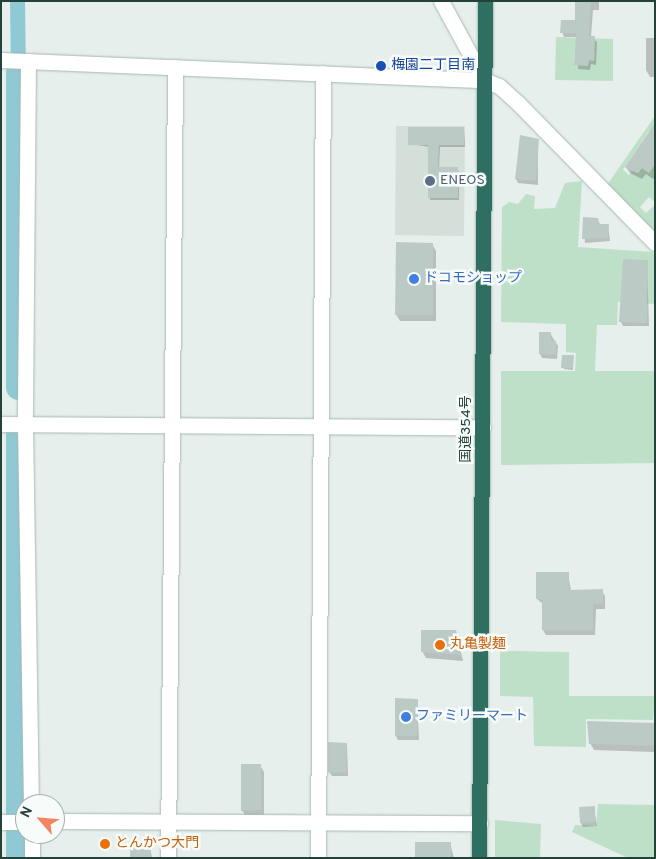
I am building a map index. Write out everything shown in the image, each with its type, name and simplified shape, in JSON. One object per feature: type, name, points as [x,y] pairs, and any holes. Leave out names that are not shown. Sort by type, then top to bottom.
[{"type":"highway","name":"国道354号","points":[[479,858],[485,1]]},
{"type":"street","points":[[441,1],[484,80]]},
{"type":"street","points":[[31,794],[25,425],[16,60],[484,80],[499,86],[518,102],[655,243]]},
{"type":"street","points":[[168,858],[175,67]]},
{"type":"street","points":[[318,858],[323,74]]},
{"type":"street","points":[[2,424],[483,427]]},
{"type":"street","points":[[2,822],[15,822]]},
{"type":"street","points":[[65,822],[480,823]]},
{"type":"street","points":[[32,844],[32,858]]},
{"type":"shaded area","name":"ENEOS","points":[[396,126],[465,126],[464,236],[395,235]]},
{"type":"green space","points":[[556,37],[613,39],[613,81],[555,80]],"holes":[[[575,46],[595,52],[594,61],[589,60],[588,66],[574,65]]]},
{"type":"green space","points":[[655,116],[655,134],[649,131],[623,170],[629,175],[632,171],[638,173],[642,168],[649,173],[655,164],[655,202],[649,197],[640,207],[646,213],[655,205],[655,233],[607,185]]},
{"type":"green space","points":[[582,181],[578,247],[653,252],[655,257],[655,304],[618,302],[617,325],[597,325],[595,371],[655,371],[655,463],[501,465],[501,371],[575,371],[576,353],[566,352],[566,324],[501,322],[502,207],[509,202],[518,204],[526,194],[535,196],[534,209],[555,208],[565,183]]},
{"type":"green space","points":[[500,651],[569,652],[569,696],[655,696],[653,720],[586,719],[586,747],[534,746],[533,697],[500,696]]},
{"type":"green space","points":[[598,804],[655,805],[655,858],[628,858],[572,832],[575,825],[596,826]]},
{"type":"green space","points":[[495,820],[541,824],[540,858],[495,858]]},
{"type":"building","points":[[575,1],[591,1],[589,36],[595,36],[594,61],[589,60],[588,66],[574,65],[576,33],[560,33],[561,20],[575,20]]},
{"type":"building","points":[[655,123],[655,164],[649,173],[642,168],[638,173],[625,167]]},
{"type":"building","points":[[408,127],[464,127],[464,145],[439,145],[438,167],[458,167],[458,198],[428,198],[428,145],[408,145]]},
{"type":"building","points":[[520,135],[539,139],[536,181],[515,179]]},
{"type":"building","points":[[583,217],[598,218],[598,224],[609,224],[608,238],[582,239]]},
{"type":"building","name":"ドコモショップ","points":[[396,242],[433,243],[433,315],[395,315]]},
{"type":"building","points":[[623,259],[648,260],[647,323],[619,322]]},
{"type":"building","points":[[539,332],[551,332],[551,341],[556,341],[556,355],[539,354]]},
{"type":"building","points":[[562,355],[574,355],[573,368],[561,368]]},
{"type":"building","points":[[536,572],[569,572],[569,590],[603,589],[603,604],[593,604],[593,630],[542,630],[542,599],[536,599]]},
{"type":"building","name":"丸亀製麺","points":[[421,630],[456,630],[460,655],[421,652]]},
{"type":"building","name":"ファミリーマート","points":[[395,698],[418,699],[417,736],[395,736]]},
{"type":"building","points":[[587,721],[655,723],[655,746],[589,744]]},
{"type":"building","points":[[328,742],[347,743],[346,773],[328,772]]},
{"type":"building","points":[[241,764],[261,764],[261,810],[241,811]]},
{"type":"building","points":[[595,806],[595,822],[580,823],[579,807]]},
{"type":"building","points":[[150,840],[150,858],[130,858],[130,841]]},
{"type":"building","points":[[415,842],[451,842],[451,858],[415,858]]},
{"type":"waterway","points":[[17,1],[18,72]]},
{"type":"waterway","points":[[18,72],[18,387]]},
{"type":"waterway","points":[[18,434],[18,858]]},
{"type":"place","name":"梅園二丁目南","points":[[381,66]]},
{"type":"place","name":"ENEOS","points":[[430,181]]},
{"type":"place","name":"ドコモショップ","points":[[414,279]]},
{"type":"place","name":"丸亀製麺","points":[[440,645]]},
{"type":"place","name":"ファミリーマート","points":[[406,717]]},
{"type":"place","name":"とんかつ大門","points":[[105,844]]}]
